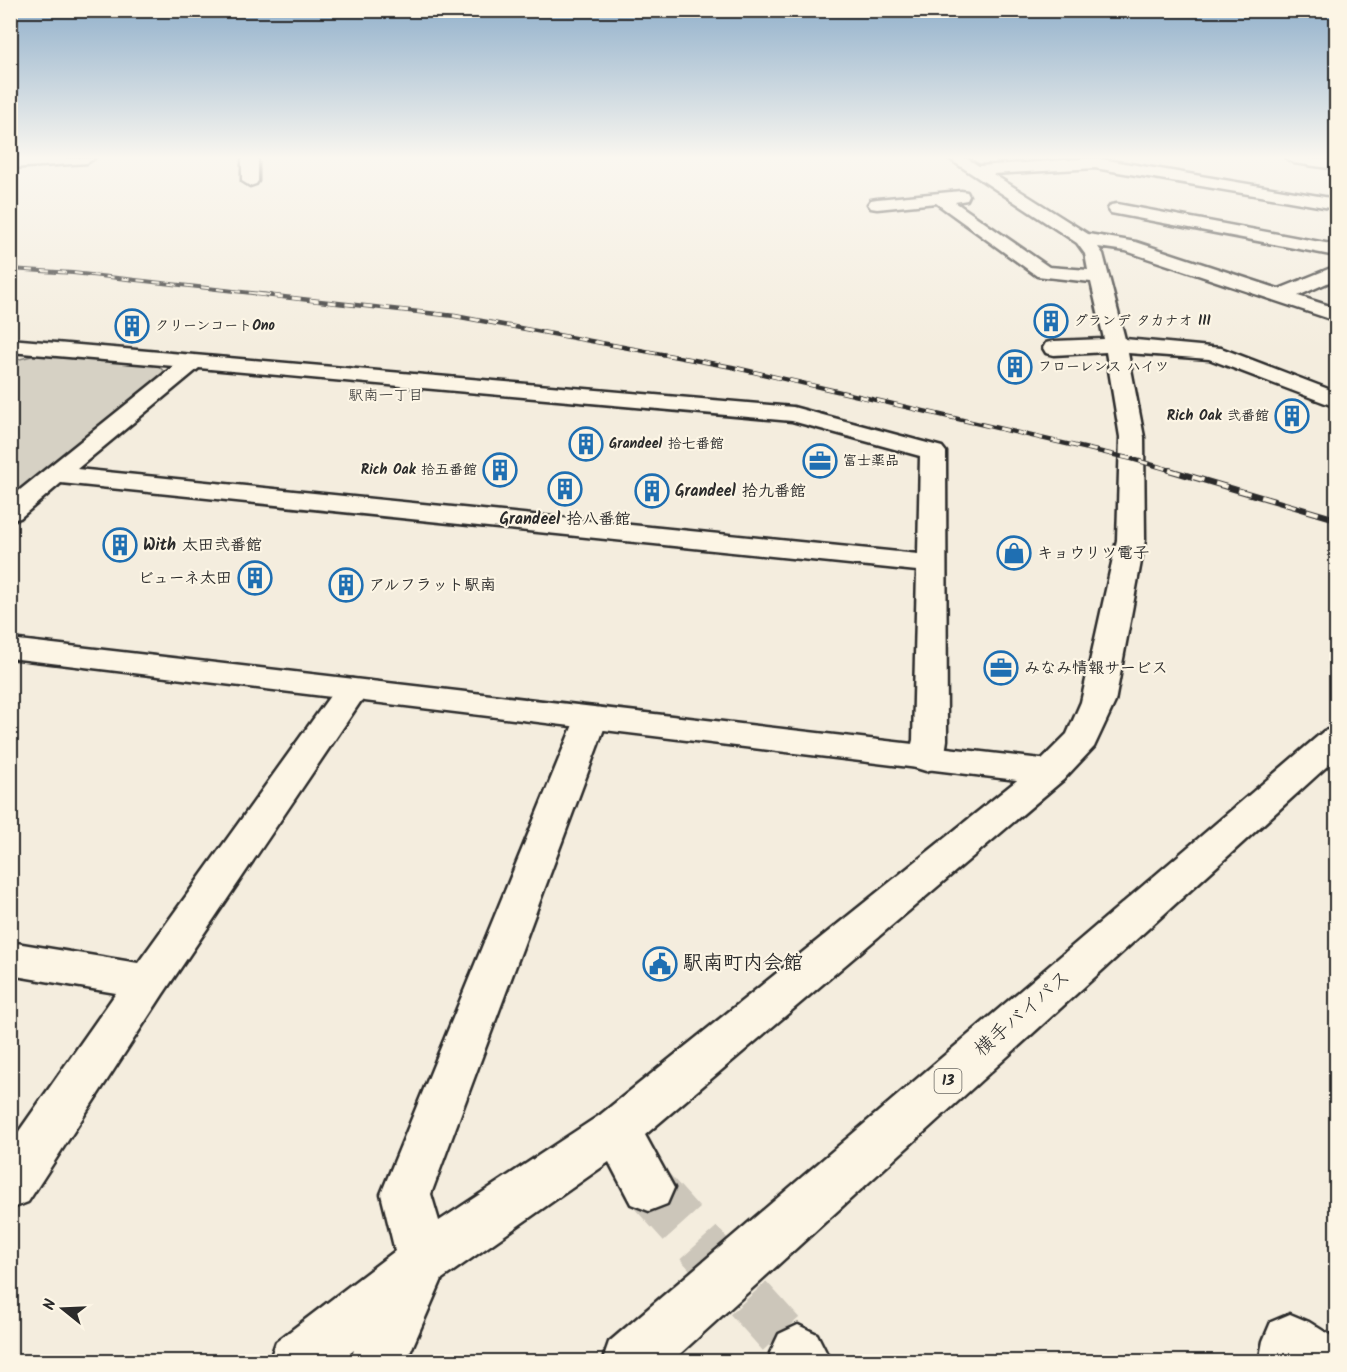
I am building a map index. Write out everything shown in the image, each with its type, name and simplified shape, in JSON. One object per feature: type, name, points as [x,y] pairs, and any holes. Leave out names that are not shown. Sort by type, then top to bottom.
[{"type":"main road","points":[[973,222],[1044,272],[1099,277]]},
{"type":"main road","points":[[296,1362],[424,1261],[617,1130],[1050,772],[1082,739],[1098,702],[1131,540],[1132,437],[1116,345],[1094,254],[1083,239],[1056,222]]},
{"type":"main road","points":[[1083,239],[1107,226],[1109,222]]},
{"type":"main road","points":[[1185,222],[1336,251]]},
{"type":"main road","points":[[1083,239],[1129,246],[1336,315]]},
{"type":"main road","points":[[1280,296],[1336,272]]},
{"type":"main road","points":[[1054,348],[1116,345],[1213,353],[1336,400]]},
{"type":"main road","points":[[16,350],[195,360],[793,414],[933,452],[930,740],[926,759]]},
{"type":"main road","points":[[10,512],[195,360]]},
{"type":"main road","points":[[55,476],[931,564]]},
{"type":"main road","points":[[10,648],[1050,772]]},
{"type":"main road","points":[[10,1186],[351,689]]},
{"type":"main road","points":[[377,1362],[424,1261],[406,1194],[591,718]]},
{"type":"main road","name":"横手バイパス","points":[[629,1362],[1336,739]]},
{"type":"main road","points":[[10,958],[148,982]]},
{"type":"main road","points":[[617,1130],[649,1188]]},
{"type":"main road","points":[[1287,1362],[1290,1341],[1323,1362]]},
{"type":"shaded area","points":[[39,354],[158,365],[164,372],[11,500],[11,363]]},
{"type":"tunnel","points":[[649,1188],[798,1353]]},
{"type":"railway","points":[[10,269],[73,273],[270,295]]},
{"type":"railway","points":[[256,294],[455,316],[732,367],[1132,459],[1174,471]]},
{"type":"railway","points":[[1169,470],[1336,519]]},
{"type":"place","name":"グランデ タカナオ III","points":[[1051,321]]},
{"type":"place","name":"クリーンコートOno","points":[[132,326]]},
{"type":"place","name":"フローレンス ハイツ","points":[[1015,367]]},
{"type":"place","name":"Rich Oak 弐番館","points":[[1292,416]]},
{"type":"place","name":"Grandeel 拾七番館","points":[[586,444]]},
{"type":"place","name":"富士薬品","points":[[820,461]]},
{"type":"place","name":"Rich Oak 拾五番館","points":[[500,470]]},
{"type":"place","name":"Grandeel 拾八番館","points":[[565,489]]},
{"type":"place","name":"Grandeel 拾九番館","points":[[652,491]]},
{"type":"place","name":"With 太田弐番館","points":[[120,545]]},
{"type":"place","name":"キョウリツ電子","points":[[1014,553]]},
{"type":"place","name":"ビューネ太田","points":[[255,578]]},
{"type":"place","name":"アルフラット駅南","points":[[346,585]]},
{"type":"place","name":"みなみ情報サービス","points":[[1001,668]]},
{"type":"place","name":"駅南町内会館","points":[[660,964]]},
{"type":"district","name":"駅南一丁目","points":[[386,396]]}]
